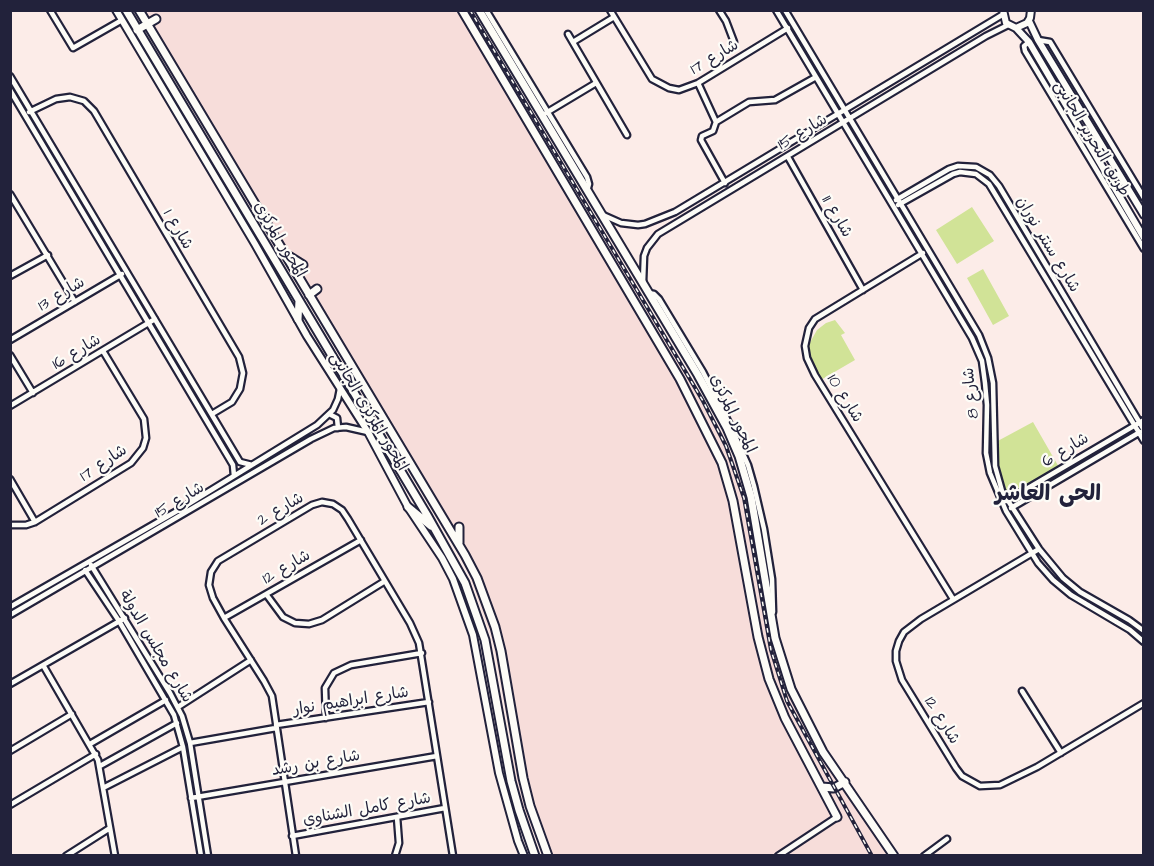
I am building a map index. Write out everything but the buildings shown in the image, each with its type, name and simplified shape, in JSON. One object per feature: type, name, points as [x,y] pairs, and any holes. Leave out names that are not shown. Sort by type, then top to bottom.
[{"type":"main road","name":"المحور المركزى","points":[[126,10],[465,583],[485,640],[510,781],[535,855]]},
{"type":"main road","name":"المحور المركزى","points":[[140,10],[459,546],[487,602],[500,644],[523,778],[548,855]]},
{"type":"main road","name":"المحور المركزى","points":[[462,10],[680,380],[722,463],[735,511],[758,638],[769,679],[785,718],[837,817]]},
{"type":"main road","name":"المحور المركزى","points":[[478,10],[707,390],[727,428],[739,456],[756,520],[772,621],[791,689],[819,745],[894,855]]},
{"type":"main road","points":[[137,30],[156,19]]},
{"type":"main road","points":[[194,123],[198,124],[201,121],[199,109]]},
{"type":"main road","points":[[211,153],[209,141],[213,138],[217,139]]},
{"type":"main road","points":[[224,150],[232,146]]},
{"type":"main road","points":[[549,159],[556,151],[563,150]]},
{"type":"main road","points":[[570,210],[577,205]]},
{"type":"main road","points":[[285,254],[303,265]]},
{"type":"main road","points":[[309,295],[317,289]]},
{"type":"main road","points":[[298,319],[299,301]]},
{"type":"main road","points":[[408,507],[435,529]]},
{"type":"main road","points":[[459,527],[459,546]]},
{"type":"main road","points":[[496,697],[505,696],[506,677]]},
{"type":"main road","points":[[501,729],[502,710],[506,707],[511,708]]},
{"type":"main road","points":[[822,787],[834,788],[844,782]]},
{"type":"street","points":[[50,10],[73,48],[122,20]]},
{"type":"street","name":"المحور المركزى الجانبى","points":[[116,10],[298,319],[368,432],[408,507],[442,558],[467,615],[478,655],[499,773],[524,855]]},
{"type":"street","points":[[486,10],[546,113],[587,177],[589,184],[587,191]]},
{"type":"street","name":"شارع 17","points":[[610,10],[652,79],[669,88],[679,90],[698,83],[793,25]]},
{"type":"street","points":[[719,10],[734,42]]},
{"type":"street","name":"شارع 8","points":[[776,10],[972,338],[982,361],[987,405],[986,453],[990,473],[1006,511],[1045,572],[1061,588],[1130,630],[1143,642]]},
{"type":"street","name":"شارع 8","points":[[785,10],[979,335],[988,358],[994,404],[994,466],[1012,507],[1054,569],[1071,585],[1143,631]]},
{"type":"street","points":[[1016,28],[1025,26],[1032,11]]},
{"type":"street","points":[[1003,13],[1008,25],[1016,28],[1029,42],[1087,149],[1143,238]]},
{"type":"street","name":"شارع 15","points":[[601,214],[627,225],[645,224],[675,212],[1003,13]]},
{"type":"street","points":[[573,42],[614,17]]},
{"type":"street","points":[[1029,21],[1038,40],[1143,215]]},
{"type":"street","name":"شارع 15","points":[[645,289],[644,256],[652,240],[658,234],[986,36],[1008,25]]},
{"type":"street","points":[[568,34],[627,135]]},
{"type":"street","name":"طريق التحرير الجانبى","points":[[1038,40],[1050,42],[1143,198]]},
{"type":"street","points":[[10,76],[240,462],[252,465]]},
{"type":"street","points":[[725,183],[701,140],[702,136],[713,131],[716,122],[749,102],[775,100],[816,76]]},
{"type":"street","points":[[546,113],[596,83]]},
{"type":"street","points":[[698,83],[716,122]]},
{"type":"street","points":[[10,90],[233,465],[234,476]]},
{"type":"street","name":"شارع 1","points":[[25,114],[56,99],[70,97],[84,101],[94,111],[238,357],[243,373],[240,388],[232,402],[204,419]]},
{"type":"street","name":"طريق التحرير الجانبى","points":[[1087,149],[1143,249]]},
{"type":"street","name":"شارع 11","points":[[788,157],[863,290]]},
{"type":"street","points":[[1120,175],[1127,170]]},
{"type":"street","name":"شارع سنتر نوران","points":[[892,205],[960,172],[976,174],[989,184],[1139,423]]},
{"type":"street","points":[[10,194],[75,302]]},
{"type":"street","name":"شارع 10","points":[[928,250],[815,319],[806,337],[805,346],[807,358],[815,375],[953,599]]},
{"type":"street","points":[[10,276],[48,255]]},
{"type":"street","name":"شارع 13","points":[[10,340],[127,271]]},
{"type":"street","name":"شارع 16","points":[[10,406],[156,319]]},
{"type":"street","name":"شارع 17","points":[[10,525],[26,525],[35,522],[131,463],[143,448],[146,438],[144,419],[103,351]]},
{"type":"street","points":[[10,355],[33,393]]},
{"type":"street","name":"شارع 15","points":[[219,488],[234,476],[317,425],[329,414],[338,399],[340,389]]},
{"type":"street","points":[[329,414],[337,418],[338,428]]},
{"type":"street","points":[[1139,423],[1143,441]]},
{"type":"street","name":"شارع 6","points":[[1002,504],[1139,423]]},
{"type":"street","name":"شارع 15","points":[[10,607],[84,568],[219,488],[311,439],[338,428],[368,432]]},
{"type":"street","name":"شارع 6","points":[[1006,511],[1142,431]]},
{"type":"street","points":[[10,479],[35,522]]},
{"type":"street","name":"شارع 2","points":[[296,855],[283,782],[272,696],[224,618],[209,585],[211,572],[218,561],[312,505],[322,502],[333,504],[342,510],[411,623],[422,653],[453,855]]},
{"type":"street","name":"شارع 12","points":[[224,618],[361,540]]},
{"type":"street","name":"شارع 12","points":[[1039,549],[911,625],[904,632],[896,651],[899,671],[906,688],[956,768],[971,782],[990,787],[1000,785],[1023,775],[1143,703]]},
{"type":"street","name":"شارع مجلس الدولة","points":[[91,564],[178,707],[190,743],[208,855]]},
{"type":"street","name":"شارع 15","points":[[10,615],[84,568]]},
{"type":"street","name":"شارع مجلس الدولة","points":[[84,568],[119,621],[165,698],[177,723],[201,855]]},
{"type":"street","points":[[266,594],[283,617],[295,623],[309,624],[322,620],[385,580]]},
{"type":"street","points":[[10,684],[125,618]]},
{"type":"street","points":[[326,718],[325,688],[334,673],[351,665],[422,653]]},
{"type":"street","points":[[178,707],[251,660]]},
{"type":"street","points":[[44,665],[96,754],[115,855]]},
{"type":"street","points":[[1022,691],[1061,753]]},
{"type":"street","points":[[90,744],[170,693]]},
{"type":"street","name":"شارع ابراهيم نوار","points":[[190,743],[429,702]]},
{"type":"street","points":[[10,751],[72,714]]},
{"type":"street","points":[[100,766],[177,723]]},
{"type":"street","points":[[103,788],[183,747]]},
{"type":"street","points":[[10,805],[96,754]]},
{"type":"street","name":"شارع بن رشد","points":[[191,798],[437,756]]},
{"type":"street","name":"شارع كامل الشناوي","points":[[292,836],[445,808]]},
{"type":"street","points":[[395,855],[399,843],[397,817]]},
{"type":"street","points":[[778,855],[837,817]]},
{"type":"street","points":[[66,855],[110,828]]},
{"type":"street","points":[[924,855],[947,839]]},
{"type":"shaded area","points":[[133,11],[471,11],[617,252],[723,434],[739,473],[766,618],[779,653],[797,697],[888,855],[543,855],[520,802],[493,643],[470,577],[455,548]]},
{"type":"green space","points":[[972,207],[994,241],[957,264],[936,230]]},
{"type":"green space","points":[[983,269],[1009,316],[993,325],[967,278]]},
{"type":"green space","points":[[835,320],[845,333],[841,335],[855,360],[819,381],[809,358],[808,346],[817,330]]},
{"type":"green space","points":[[1033,422],[1060,469],[1009,499],[999,484],[994,443]]},
{"type":"railway","points":[[470,10],[703,401],[726,446],[744,498],[771,650],[787,701],[872,856]]},
{"type":"district","name":"الحى العاشر","points":[[1048,495]]}]
